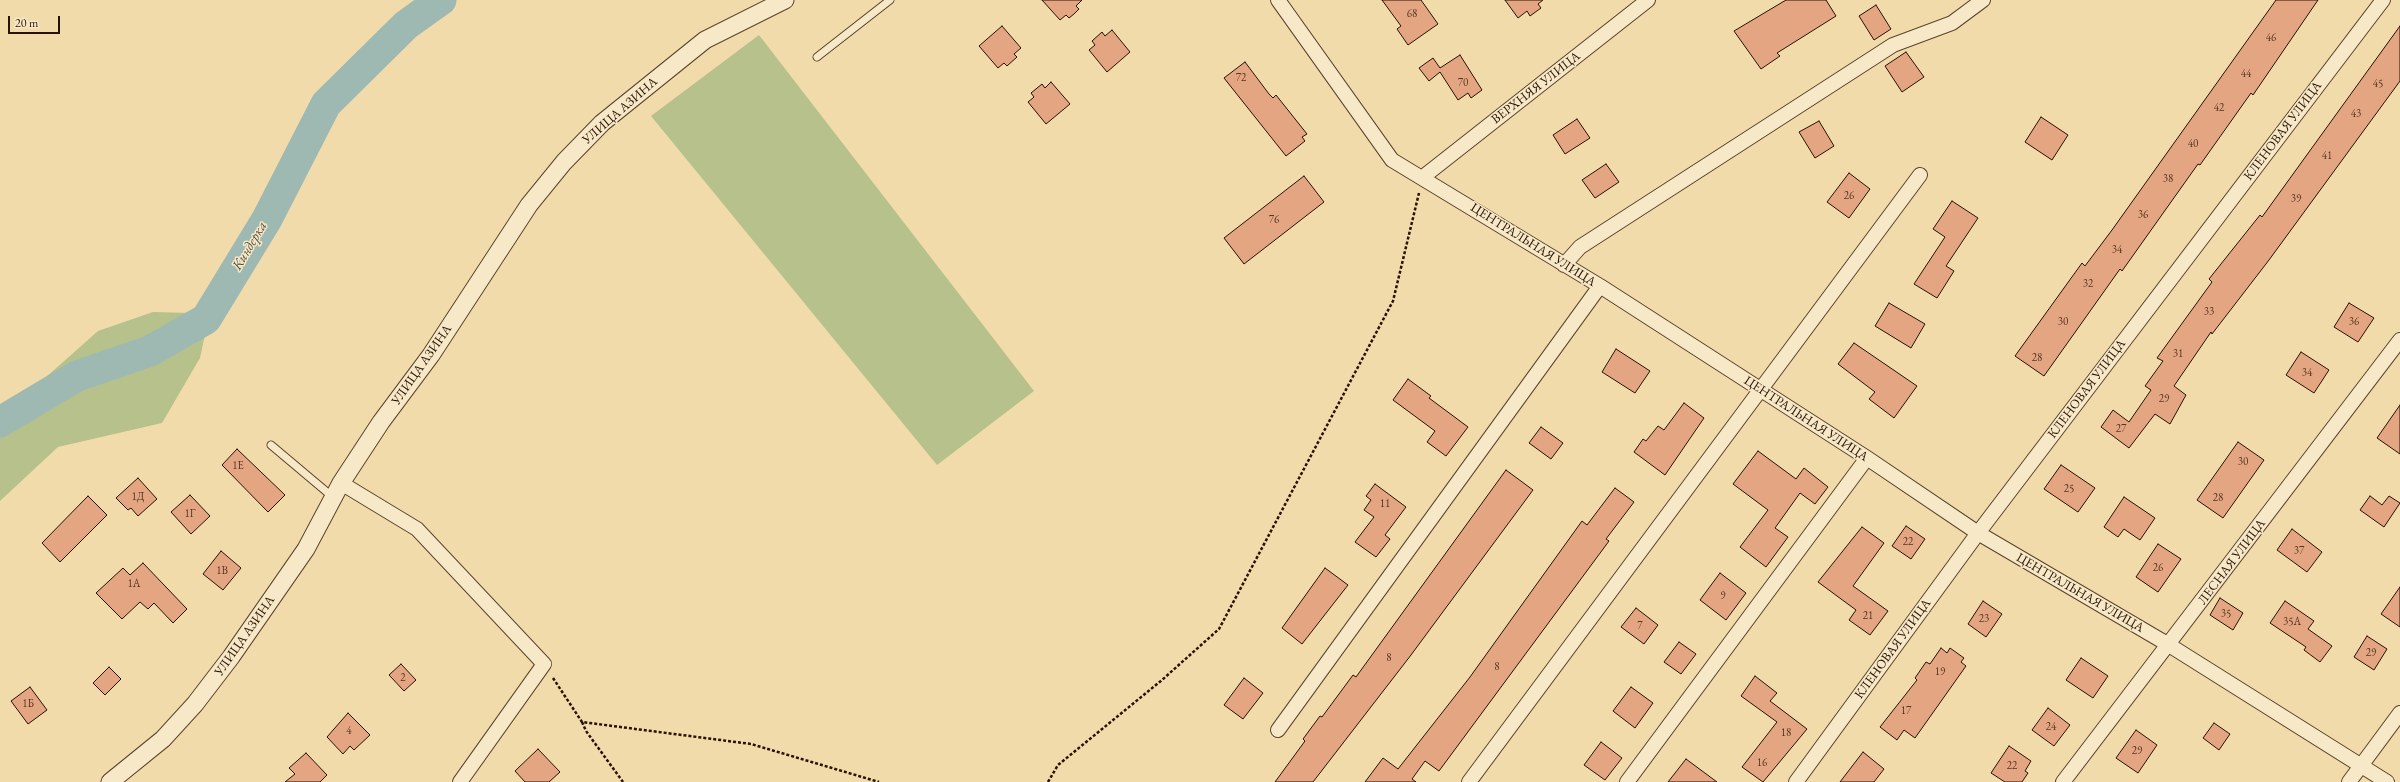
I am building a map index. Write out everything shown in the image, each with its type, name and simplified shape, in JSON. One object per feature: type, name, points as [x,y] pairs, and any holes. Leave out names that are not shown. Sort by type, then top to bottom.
[{"type":"street","name":"УЛИЦА АЗИНА","points":[[110,782],[163,739],[195,704],[231,657],[306,549],[335,498],[341,483],[381,422],[431,355],[529,205],[564,162],[602,123],[705,40],[785,0]]},
{"type":"street","name":"ЦЕНТРАЛЬНАЯ УЛИЦА","points":[[1278,0],[1392,160],[1423,177],[1600,286],[1867,458],[1978,533],[2169,645],[2387,782]]},
{"type":"street","name":"ВЕРХНЯЯ УЛИЦА","points":[[1423,177],[1648,0]]},
{"type":"street","points":[[1564,265],[1580,247],[1894,45],[1952,23],[1983,0]]},
{"type":"street","name":"КЛЕНОВАЯ УЛИЦА","points":[[1796,782],[1978,533],[2383,0]]},
{"type":"street","points":[[1469,782],[1758,389],[1920,175]]},
{"type":"street","points":[[1278,730],[1600,286]]},
{"type":"street","name":"ЛЕСНАЯ УЛИЦА","points":[[2063,782],[2169,645],[2400,340]]},
{"type":"street","points":[[1627,782],[1867,458]]},
{"type":"street","points":[[341,483],[416,528],[544,664],[460,782]]},
{"type":"street","points":[[2349,782],[2400,713]]},
{"type":"lane","points":[[817,57],[890,0]]},
{"type":"lane","points":[[271,445],[335,498]]},
{"type":"path","points":[[1048,782],[1058,765],[1162,680],[1220,629],[1393,301],[1423,177]]},
{"type":"path","points":[[544,664],[582,722],[586,731],[623,782]]},
{"type":"path","points":[[582,722],[751,744],[879,782]]},
{"type":"green space","points":[[759,35],[1034,391],[937,465],[651,116]]},
{"type":"green space","points":[[153,312],[191,313],[207,325],[200,358],[162,423],[58,447],[0,501],[0,418],[98,331]]},
{"type":"building","points":[[1042,0],[1082,0],[1076,6],[1079,9],[1074,14],[1069,18],[1066,15],[1060,20]]},
{"type":"building","points":[[1382,0],[1421,0],[1438,24],[1408,45],[1397,29],[1401,26]]},
{"type":"building","points":[[1505,0],[1543,0],[1538,4],[1541,8],[1530,16],[1527,11],[1518,18]]},
{"type":"building","points":[[1786,0],[1826,0],[1836,16],[1777,53],[1780,56],[1761,69],[1734,31]]},
{"type":"building","points":[[2276,0],[2318,0],[2253,95],[2251,93],[2200,165],[2198,164],[2122,271],[2120,269],[2044,376],[2015,356],[2082,263],[2085,266],[2112,230]]},
{"type":"building","points":[[1876,5],[1891,29],[1874,40],[1859,16]]},
{"type":"building","points":[[1002,26],[1021,48],[1014,54],[1017,57],[1007,66],[1004,63],[998,68],[979,46]]},
{"type":"building","points":[[2400,26],[2400,81],[2269,260],[2212,334],[2211,332],[2174,386],[2186,395],[2170,424],[2155,414],[2129,448],[2101,427],[2113,410],[2129,422],[2151,390],[2145,386],[2163,361],[2157,358],[2212,282],[2209,279],[2260,215],[2262,217]]},
{"type":"building","points":[[1112,30],[1130,52],[1107,72],[1089,50],[1095,45],[1092,41],[1102,32],[1105,36]]},
{"type":"building","points":[[1906,52],[1924,77],[1902,92],[1885,66]]},
{"type":"building","points":[[1460,55],[1482,90],[1471,98],[1468,93],[1458,100],[1440,72],[1429,81],[1419,68],[1433,58],[1440,68]]},
{"type":"building","points":[[1245,62],[1269,94],[1273,98],[1276,95],[1307,134],[1302,137],[1305,141],[1286,156],[1224,78]]},
{"type":"building","points":[[1051,82],[1070,104],[1046,124],[1028,102],[1034,97],[1031,93],[1042,84],[1045,88]]},
{"type":"building","points":[[2041,117],[2068,135],[2052,160],[2025,142]]},
{"type":"building","points":[[1577,119],[1590,138],[1565,154],[1553,135]]},
{"type":"building","points":[[1819,121],[1834,146],[1815,158],[1799,132]]},
{"type":"building","points":[[1606,164],[1619,182],[1595,198],[1582,180]]},
{"type":"building","points":[[1849,173],[1870,189],[1849,218],[1827,202]]},
{"type":"building","points":[[1304,176],[1324,202],[1244,264],[1224,238]]},
{"type":"building","points":[[1952,201],[1978,218],[1946,266],[1954,271],[1937,298],[1914,284],[1945,237],[1933,229]]},
{"type":"building","points":[[1889,303],[1925,324],[1911,348],[1875,326]]},
{"type":"building","points":[[2349,303],[2374,318],[2358,342],[2334,327]]},
{"type":"building","points":[[1854,343],[1917,386],[1894,418],[1869,399],[1875,392],[1838,364]]},
{"type":"building","points":[[1616,349],[1650,371],[1635,393],[1602,372]]},
{"type":"building","points":[[2301,352],[2329,370],[2314,393],[2286,375]]},
{"type":"building","points":[[1408,379],[1431,396],[1429,398],[1468,427],[1446,456],[1427,442],[1435,431],[1393,400]]},
{"type":"building","points":[[1684,403],[1704,418],[1665,475],[1634,452],[1643,439],[1646,441],[1658,426],[1664,430]]},
{"type":"building","points":[[2400,405],[2400,454],[2377,438]]},
{"type":"building","points":[[1541,427],[1563,443],[1551,459],[1529,443]]},
{"type":"building","points":[[2238,442],[2264,460],[2223,518],[2197,500]]},
{"type":"building","points":[[237,449],[285,495],[268,512],[222,465]]},
{"type":"building","points":[[1758,451],[1796,479],[1804,468],[1828,487],[1815,504],[1800,493],[1775,528],[1788,537],[1766,567],[1740,547],[1768,510],[1733,484]]},
{"type":"building","points":[[2061,465],[2095,488],[2078,512],[2044,489]]},
{"type":"building","points":[[1506,470],[1533,490],[1411,655],[1313,782],[1275,782],[1305,741],[1303,739],[1320,716],[1322,717],[1353,675],[1356,677]]},
{"type":"building","points":[[138,478],[157,499],[138,516],[131,508],[128,510],[116,498]]},
{"type":"building","points":[[1375,484],[1406,507],[1385,535],[1390,539],[1376,557],[1355,542],[1374,517],[1364,510],[1371,500],[1366,496]]},
{"type":"building","points":[[1615,488],[1634,502],[1606,539],[1609,541],[1439,771],[1425,761],[1412,779],[1416,782],[1365,782],[1383,758],[1398,769],[1470,677],[1582,521],[1587,525]]},
{"type":"building","points":[[190,495],[210,516],[191,534],[171,512]]},
{"type":"building","points":[[88,496],[107,515],[60,562],[42,543]]},
{"type":"building","points":[[2370,496],[2382,505],[2389,496],[2400,503],[2384,527],[2360,510]]},
{"type":"building","points":[[2124,497],[2155,518],[2140,540],[2124,529],[2118,537],[2104,527]]},
{"type":"building","points":[[1906,526],[1925,539],[1911,559],[1892,546]]},
{"type":"building","points":[[1862,527],[1884,543],[1853,586],[1888,611],[1870,635],[1849,620],[1856,610],[1818,582]]},
{"type":"building","points":[[2292,529],[2322,552],[2307,572],[2277,550]]},
{"type":"building","points":[[2158,544],[2181,559],[2158,592],[2136,577]]},
{"type":"building","points":[[221,551],[241,568],[223,590],[203,574]]},
{"type":"building","points":[[143,563],[187,609],[173,623],[154,603],[148,609],[140,602],[122,619],[96,593],[123,568],[130,575]]},
{"type":"building","points":[[1325,568],[1348,585],[1302,644],[1282,628]]},
{"type":"building","points":[[1720,573],[1746,593],[1726,620],[1700,600]]},
{"type":"building","points":[[2400,587],[2400,627],[2381,614]]},
{"type":"building","points":[[2220,598],[2243,613],[2233,630],[2210,615]]},
{"type":"building","points":[[1983,601],[2002,614],[1986,637],[1968,624]]},
{"type":"building","points":[[2285,601],[2314,621],[2308,629],[2332,646],[2320,662],[2304,650],[2306,647],[2270,623]]},
{"type":"building","points":[[1636,608],[1658,625],[1644,644],[1621,627]]},
{"type":"building","points":[[2367,636],[2387,649],[2374,670],[2354,657]]},
{"type":"building","points":[[1679,642],[1696,654],[1681,674],[1664,662]]},
{"type":"building","points":[[1941,648],[1947,653],[1950,648],[1964,658],[1961,662],[1966,666],[1915,738],[1904,730],[1897,740],[1880,727],[1917,680],[1915,678],[1926,662],[1930,664]]},
{"type":"building","points":[[2081,658],[2108,676],[2093,698],[2066,680]]},
{"type":"building","points":[[401,664],[416,680],[404,691],[389,675]]},
{"type":"building","points":[[109,667],[121,679],[105,695],[93,683]]},
{"type":"building","points":[[1755,676],[1777,693],[1770,701],[1807,729],[1763,782],[1742,767],[1777,722],[1741,696]]},
{"type":"building","points":[[1244,678],[1263,693],[1243,719],[1224,705]]},
{"type":"building","points":[[30,687],[47,710],[28,724],[11,701]]},
{"type":"building","points":[[1631,687],[1653,703],[1635,728],[1613,711]]},
{"type":"building","points":[[2048,708],[2070,725],[2054,746],[2032,730]]},
{"type":"building","points":[[348,713],[370,735],[354,750],[350,746],[343,754],[327,737]]},
{"type":"building","points":[[2214,723],[2230,734],[2219,750],[2203,738]]},
{"type":"building","points":[[2136,730],[2157,745],[2138,773],[2116,758]]},
{"type":"building","points":[[1601,742],[1622,758],[1605,780],[1584,765]]},
{"type":"building","points":[[2009,746],[2031,761],[2025,771],[2028,773],[2022,782],[2005,782],[1991,773]]},
{"type":"building","points":[[538,749],[560,772],[549,782],[525,782],[515,771]]},
{"type":"building","points":[[1863,752],[1884,769],[1874,782],[1840,782]]},
{"type":"building","points":[[306,753],[327,775],[320,782],[285,782],[295,774],[289,768]]},
{"type":"building","points":[[1686,759],[1717,782],[1668,782]]},
{"type":"waterway","name":"Киндерка","points":[[0,422],[77,376],[150,351],[206,319],[267,219],[326,104],[406,25],[441,0]]}]
